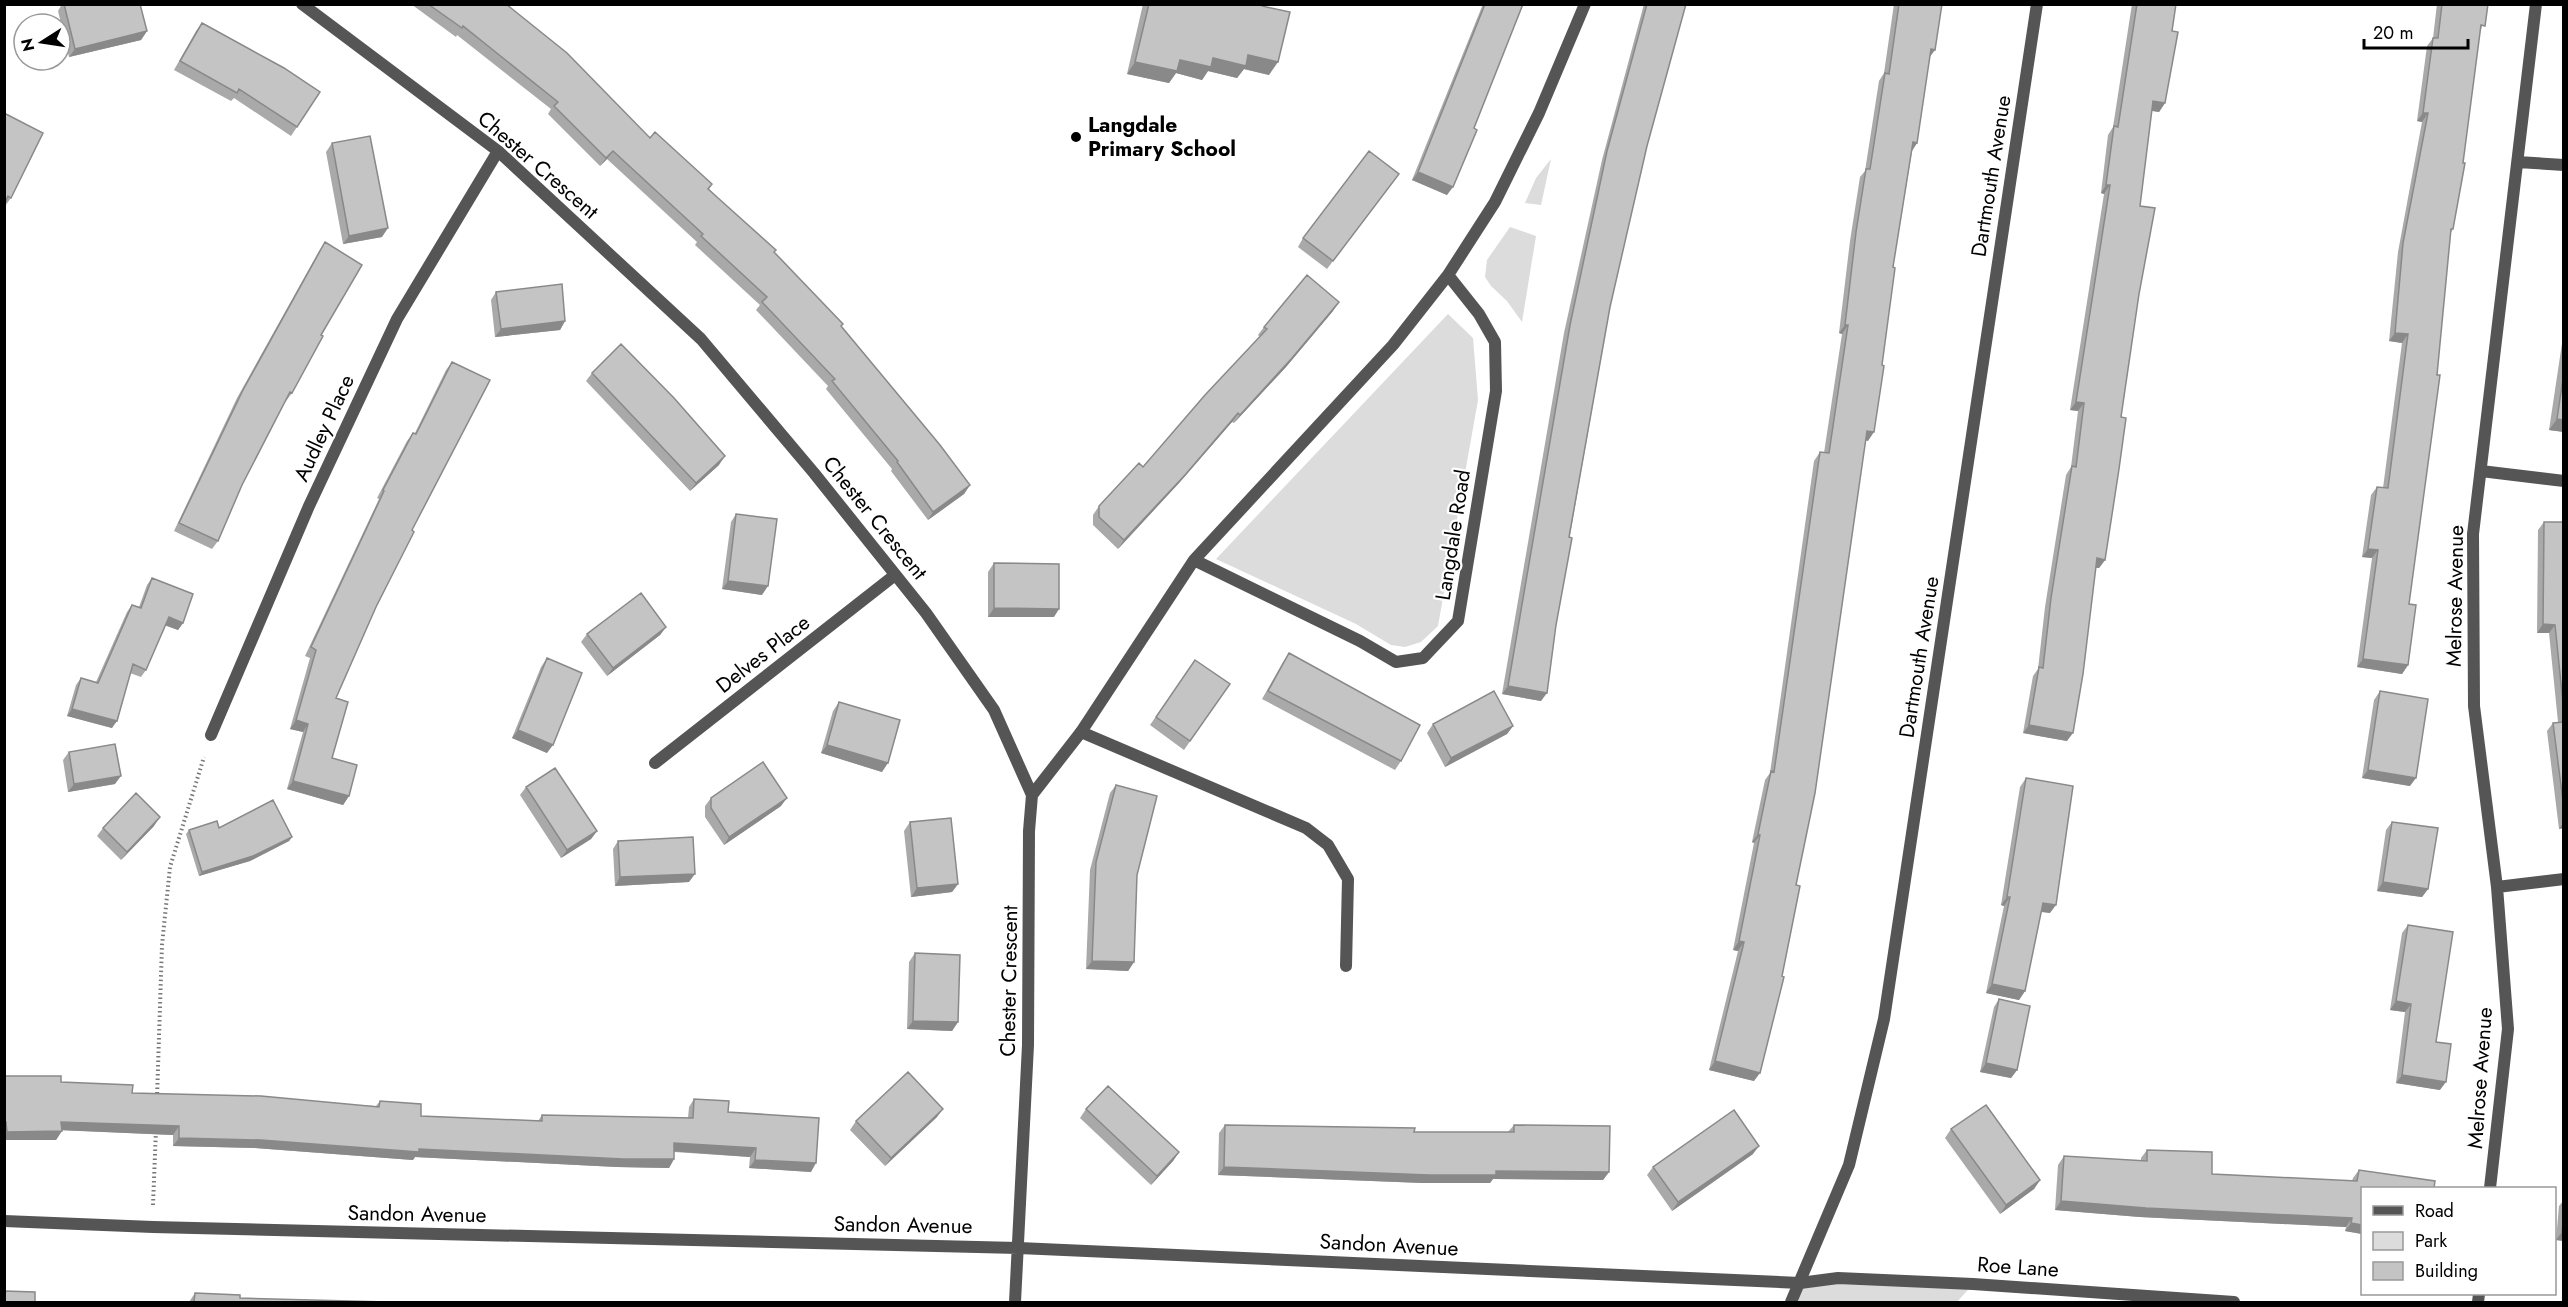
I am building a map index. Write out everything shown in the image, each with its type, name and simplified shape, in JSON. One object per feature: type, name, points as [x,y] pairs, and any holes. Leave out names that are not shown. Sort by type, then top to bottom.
[{"type":"street","name":"Chester Crescent","points":[[302,4],[498,151],[701,339],[814,473],[926,613],[994,710],[1032,795],[1028,1046],[1016,1302]]},
{"type":"street","points":[[1032,795],[1081,732],[1194,560],[1393,345],[1448,275],[1495,202],[1539,113],[1585,4]]},
{"type":"street","name":"Dartmouth Avenue","points":[[1791,1302],[1849,1165],[1884,1019],[2037,4]]},
{"type":"street","name":"Melrose Avenue","points":[[2490,1187],[2508,1029],[2497,887],[2474,706],[2473,534],[2536,4]]},
{"type":"street","name":"Audley Place","points":[[211,735],[309,506],[397,319],[498,151]]},
{"type":"street","points":[[2518,162],[2564,165]]},
{"type":"street","name":"Langdale Road","points":[[1194,560],[1360,641],[1396,662],[1423,658],[1458,621],[1496,391],[1496,342],[1479,314],[1448,275]]},
{"type":"street","points":[[2481,471],[2564,481]]},
{"type":"street","name":"Delves Place","points":[[655,763],[895,575]]},
{"type":"street","points":[[1081,732],[1306,828],[1328,845],[1348,879],[1346,966]]},
{"type":"street","points":[[2497,887],[2564,879]]},
{"type":"street","name":"Sandon Avenue","points":[[4,1221],[153,1227],[1019,1248],[1800,1283]]},
{"type":"street","name":"Roe Lane","points":[[1800,1283],[1839,1278],[1973,1284],[2234,1302]]},
{"type":"path","points":[[157,1110],[162,945],[170,867],[211,735]]},
{"type":"path","points":[[153,1227],[156,1122]]},
{"type":"green space","points":[[1551,159],[1541,205],[1525,203],[1536,178]]},
{"type":"green space","points":[[1510,227],[1536,236],[1522,322],[1485,277],[1487,260]]},
{"type":"green space","points":[[1448,314],[1473,338],[1478,400],[1438,626],[1421,642],[1405,647],[1391,645],[1356,624],[1216,559]]},
{"type":"green space","points":[[1800,1283],[1973,1284],[1957,1302],[1791,1302]]},
{"type":"building","points":[[64,4],[140,4],[147,31],[75,49],[72,37],[72,12],[66,12]]},
{"type":"building","points":[[428,4],[506,4],[567,53],[650,138],[655,132],[712,184],[708,189],[776,250],[774,252],[843,324],[841,326],[940,445],[970,485],[933,512],[898,461],[832,381],[835,379],[762,302],[767,297],[613,151],[606,158],[554,106],[558,102],[463,26],[462,28]]},
{"type":"building","points":[[1149,4],[1262,4],[1262,6],[1290,12],[1278,62],[1248,55],[1246,66],[1213,58],[1211,67],[1180,60],[1177,71],[1135,62]]},
{"type":"building","points":[[1485,4],[1523,4],[1474,128],[1477,130],[1453,187],[1418,172]]},
{"type":"building","points":[[1647,4],[1686,4],[1647,146],[1610,307],[1569,537],[1572,538],[1556,625],[1547,693],[1508,686],[1570,325],[1607,151]]},
{"type":"building","points":[[1899,4],[1942,4],[1935,50],[1931,49],[1917,143],[1913,142],[1893,267],[1895,268],[1882,365],[1884,366],[1874,432],[1867,431],[1815,793],[1796,885],[1800,886],[1782,976],[1784,977],[1760,1073],[1715,1061],[1744,942],[1739,941],[1771,771],[1774,772],[1820,452],[1829,453],[1848,325],[1845,325],[1866,169],[1870,169],[1885,73],[1889,74]]},
{"type":"building","points":[[2137,4],[2176,4],[2172,31],[2178,32],[2165,103],[2153,101],[2140,206],[2155,208],[2139,294],[2121,417],[2126,418],[2105,560],[2097,558],[2083,674],[2073,733],[2029,725],[2039,667],[2043,668],[2051,598],[2072,466],[2076,467],[2084,403],[2076,402],[2110,185],[2106,185],[2114,126],[2118,127]]},
{"type":"building","points":[[2442,4],[2488,4],[2485,26],[2481,25],[2463,163],[2465,163],[2453,229],[2451,229],[2437,375],[2440,375],[2409,604],[2416,605],[2408,665],[2363,659],[2378,550],[2368,549],[2377,487],[2388,488],[2408,334],[2395,333],[2403,243],[2428,113],[2423,113],[2433,38],[2438,38]]},
{"type":"building","points":[[202,23],[284,68],[320,92],[297,127],[239,89],[237,93],[180,61]]},
{"type":"building","points":[[4,113],[43,133],[11,198],[8,196],[4,205]]},
{"type":"building","points":[[370,136],[388,228],[349,236],[332,143]]},
{"type":"building","points":[[1369,151],[1399,174],[1333,261],[1303,238]]},
{"type":"building","points":[[325,242],[362,265],[321,335],[323,336],[292,393],[290,392],[242,485],[218,541],[179,523],[243,390]]},
{"type":"building","points":[[1307,275],[1339,302],[1292,358],[1240,415],[1238,413],[1185,475],[1124,540],[1099,517],[1099,506],[1139,463],[1143,467],[1205,395],[1267,329],[1264,327]]},
{"type":"building","points":[[562,284],[565,321],[501,329],[496,292]]},
{"type":"building","points":[[621,344],[674,398],[725,456],[696,483],[592,373]]},
{"type":"building","points":[[452,362],[490,380],[412,530],[414,532],[376,607],[336,698],[348,702],[332,758],[357,765],[349,796],[293,781],[308,724],[296,720],[316,650],[311,647],[383,490],[413,433],[416,434]]},
{"type":"building","points":[[2564,372],[2564,420],[2557,419]]},
{"type":"building","points":[[736,514],[777,519],[768,586],[728,581]]},
{"type":"building","points":[[2544,522],[2564,522],[2564,713],[2555,625],[2543,624]]},
{"type":"building","points":[[994,563],[1059,564],[1059,609],[994,608]]},
{"type":"building","points":[[152,578],[193,594],[183,623],[169,617],[146,670],[133,664],[117,721],[72,709],[81,678],[98,683],[132,605],[141,608]]},
{"type":"building","points":[[641,593],[666,627],[613,668],[587,634]]},
{"type":"building","points":[[1289,653],[1420,725],[1401,761],[1268,691]]},
{"type":"building","points":[[547,658],[582,673],[553,745],[518,730]]},
{"type":"building","points":[[1195,660],[1230,684],[1190,741],[1156,717]]},
{"type":"building","points":[[1494,691],[1513,726],[1451,758],[1433,724]]},
{"type":"building","points":[[2380,691],[2428,699],[2416,778],[2368,770]]},
{"type":"building","points":[[839,702],[900,720],[888,763],[827,745]]},
{"type":"building","points":[[2564,722],[2564,809],[2553,723]]},
{"type":"building","points":[[115,744],[121,776],[74,784],[69,752]]},
{"type":"building","points":[[763,762],[787,798],[729,837],[711,808],[711,798]]},
{"type":"building","points":[[555,768],[597,831],[567,850],[526,787]]},
{"type":"building","points":[[2026,778],[2073,786],[2056,905],[2043,903],[2025,991],[1992,984],[2010,897],[2007,897]]},
{"type":"building","points":[[1116,785],[1157,796],[1137,875],[1134,962],[1092,961],[1096,862]]},
{"type":"building","points":[[136,793],[160,817],[127,852],[103,828]]},
{"type":"building","points":[[273,800],[292,837],[253,856],[202,872],[189,830],[217,821],[219,828]]},
{"type":"building","points":[[951,818],[958,884],[917,888],[910,822]]},
{"type":"building","points":[[2392,822],[2438,828],[2428,889],[2383,882]]},
{"type":"building","points":[[693,837],[695,874],[620,877],[618,841]]},
{"type":"building","points":[[2408,925],[2453,932],[2436,1042],[2451,1044],[2446,1082],[2402,1075],[2411,1004],[2396,1001]]},
{"type":"building","points":[[915,953],[960,955],[958,1022],[913,1021]]},
{"type":"building","points":[[1999,999],[2030,1006],[2017,1070],[1986,1063]]},
{"type":"building","points":[[908,1072],[943,1109],[891,1158],[856,1121]]},
{"type":"building","points":[[4,1076],[61,1076],[61,1082],[133,1085],[132,1093],[261,1096],[379,1107],[380,1101],[421,1104],[421,1116],[542,1121],[542,1115],[693,1118],[694,1099],[729,1101],[728,1112],[819,1118],[816,1163],[755,1160],[756,1148],[674,1143],[674,1159],[623,1159],[419,1149],[419,1152],[261,1140],[179,1138],[179,1126],[61,1122],[62,1131],[7,1132],[6,1122],[4,1122]]},
{"type":"building","points":[[1108,1086],[1179,1152],[1157,1176],[1086,1109]]},
{"type":"building","points":[[1986,1105],[2040,1180],[2006,1205],[1951,1129]]},
{"type":"building","points":[[1734,1110],[1759,1146],[1678,1202],[1653,1167]]},
{"type":"building","points":[[1225,1125],[1415,1128],[1414,1132],[1514,1132],[1514,1125],[1610,1126],[1609,1172],[1496,1171],[1496,1175],[1429,1175],[1224,1167]]},
{"type":"building","points":[[2147,1150],[2212,1152],[2212,1174],[2357,1181],[2359,1170],[2435,1181],[2434,1187],[2361,1187],[2361,1225],[2351,1223],[2352,1218],[2146,1208],[2061,1201],[2064,1156],[2147,1161]]},
{"type":"building","points":[[4,1291],[35,1292],[35,1302],[4,1302]]},
{"type":"building","points":[[195,1293],[240,1295],[240,1298],[388,1302],[194,1302]]},
{"type":"place","name":"Langdale Primary School","points":[[1076,137]]}]
